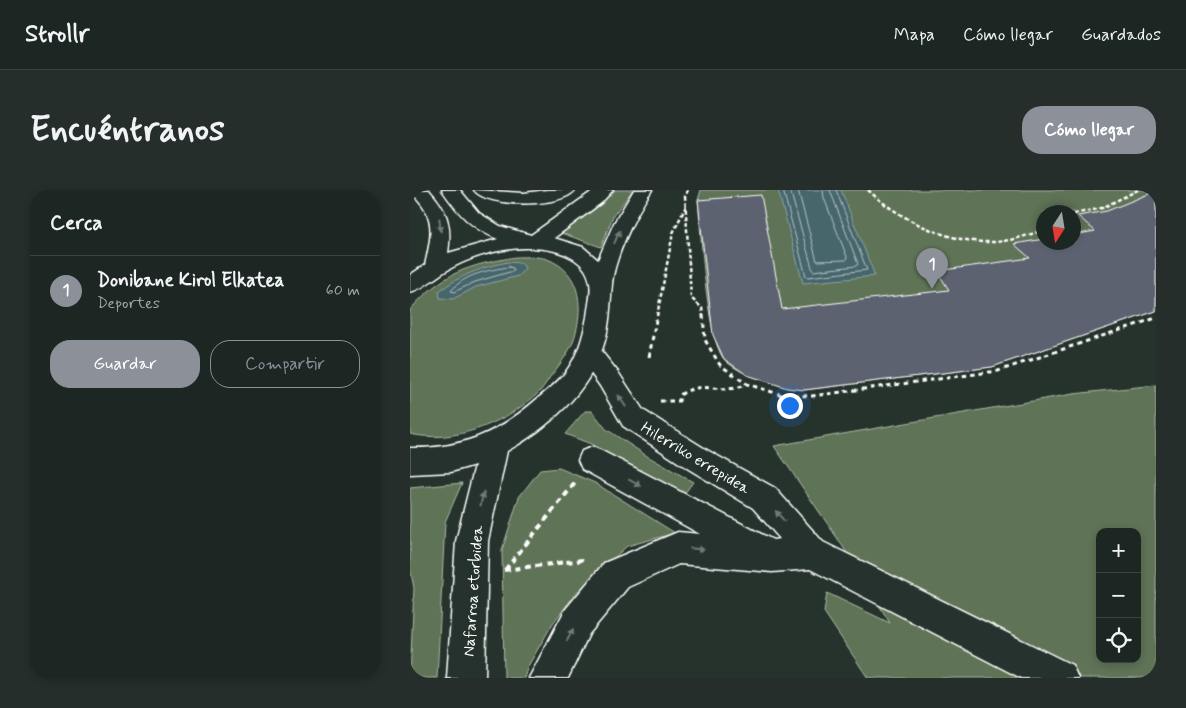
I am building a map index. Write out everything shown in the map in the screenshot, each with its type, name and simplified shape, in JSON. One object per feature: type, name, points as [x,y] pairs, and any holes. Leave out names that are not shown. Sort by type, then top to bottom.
[{"type":"main road","points":[[419,190],[438,216],[441,224],[435,267]]},
{"type":"main road","points":[[451,190],[472,217],[493,230],[530,242]]},
{"type":"main road","points":[[483,190],[496,196],[508,198],[525,198],[562,192]]},
{"type":"main road","points":[[530,242],[595,199],[604,190]]},
{"type":"main road","points":[[410,461],[420,462],[459,458],[494,446],[540,414],[576,378],[589,354],[596,332],[601,283],[617,236],[634,202],[643,190]]},
{"type":"main road","points":[[410,285],[435,267],[460,256],[491,246],[530,242],[556,243],[582,254],[595,269],[601,283]]},
{"type":"main road","name":"Hilerriko errepidea","points":[[589,354],[609,379],[633,418],[697,459],[764,498],[812,552],[1059,678]]},
{"type":"main road","name":"Nafarroa etorbidea","points":[[466,678],[472,541],[494,446]]},
{"type":"main road","points":[[584,471],[772,556]]},
{"type":"main road","points":[[548,678],[577,622],[616,575],[678,548],[772,556],[812,552]]},
{"type":"path","points":[[688,190],[685,196],[691,298],[702,308],[705,340],[720,365],[747,384],[782,395],[812,396],[998,371],[1156,318]]},
{"type":"path","points":[[868,190],[891,209],[926,227],[957,236],[987,242],[1001,241],[1036,232]]},
{"type":"path","points":[[1081,212],[1102,208],[1138,190]]},
{"type":"path","points":[[649,357],[674,234],[686,206]]},
{"type":"path","points":[[633,418],[660,400],[679,402],[680,395],[686,390],[702,385],[735,389],[747,384]]},
{"type":"path","points":[[584,471],[504,570],[582,560],[616,575]]},
{"type":"green space","points":[[612,190],[633,190],[613,216],[601,247],[561,233],[595,209]]},
{"type":"green space","points":[[701,190],[1156,190],[1156,311],[992,367],[804,390],[749,375],[729,364],[723,358],[717,346],[708,306],[698,200]]},
{"type":"green space","points":[[516,257],[547,259],[559,265],[568,273],[574,283],[578,294],[579,318],[573,342],[568,351],[536,395],[493,423],[460,434],[426,436],[410,434],[410,310],[434,287],[458,272],[484,263]]},
{"type":"green space","points":[[1156,385],[1156,678],[868,678],[824,612],[827,593],[890,623],[840,542],[774,446],[1073,394]]},
{"type":"green space","points":[[585,411],[592,411],[606,429],[647,456],[693,482],[682,497],[591,444],[565,434]]},
{"type":"green space","points":[[559,468],[595,483],[675,533],[627,546],[577,592],[553,623],[528,666],[524,678],[504,678],[502,550],[519,497],[540,470]]},
{"type":"green space","points":[[462,483],[445,522],[437,678],[410,678],[414,588],[410,568],[410,488]]},
{"type":"water","points":[[778,190],[841,190],[875,276],[803,283]]},
{"type":"water","points":[[508,262],[522,263],[525,269],[518,276],[476,287],[453,299],[440,298],[439,291],[455,280],[489,266]]},
{"type":"building","points":[[1156,191],[1156,311],[992,367],[804,390],[787,388],[747,375],[724,359],[713,335],[698,200],[761,195],[782,309],[949,290],[937,271],[1030,258],[1014,244],[1036,240],[1036,250],[1081,250],[1081,234],[1095,231],[1081,219],[1081,215],[1107,211]]},
{"type":"place","name":"Donibane Kirol Elkatea","points":[[932,289]]}]
